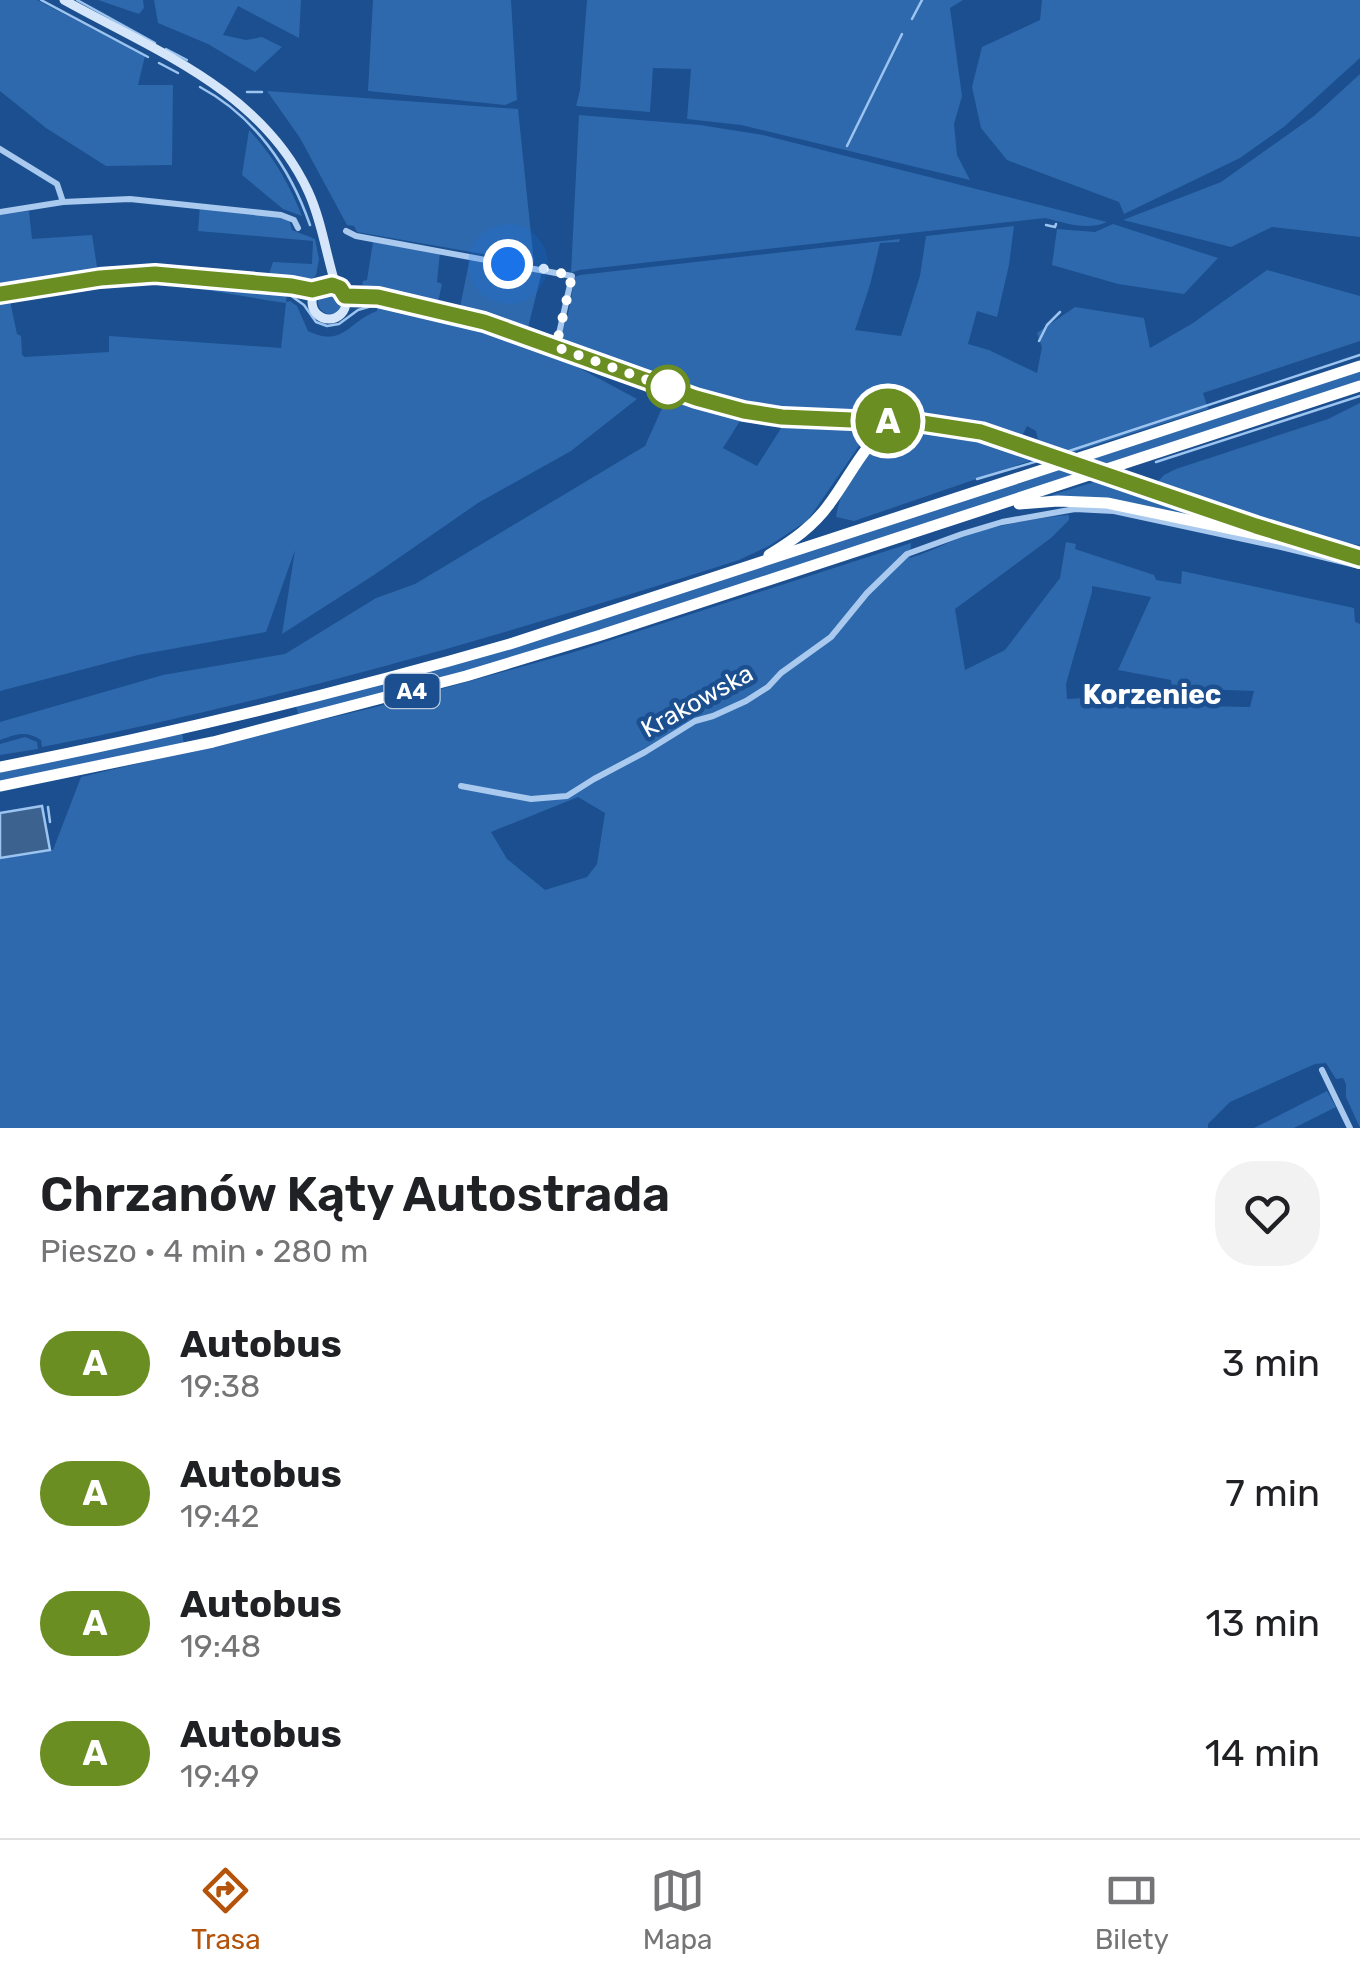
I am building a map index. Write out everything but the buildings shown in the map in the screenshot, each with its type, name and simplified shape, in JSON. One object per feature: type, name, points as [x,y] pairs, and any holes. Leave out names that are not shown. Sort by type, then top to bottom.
[{"type":"highway","name":"A4","points":[[0,767],[216,722],[413,672],[598,616],[1360,366]]},
{"type":"highway","name":"A4","points":[[0,786],[248,733],[450,680],[1360,386]]},
{"type":"highway","points":[[862,420],[868,444]]},
{"type":"highway","points":[[751,566],[812,524],[832,501],[868,444],[894,421]]},
{"type":"highway","points":[[980,510],[1049,501],[1107,504],[1338,552]]},
{"type":"main road","points":[[64,0],[210,81],[260,120],[287,154],[306,188],[336,286],[345,296],[345,309]]},
{"type":"main road","points":[[312,304],[328,257]]},
{"type":"main road","points":[[0,294],[128,275],[336,286]]},
{"type":"main road","points":[[282,286],[303,296],[316,313],[329,319],[358,302],[384,300]]},
{"type":"main road","points":[[345,296],[369,296],[465,317],[696,398],[744,411],[782,417],[951,426],[981,432],[1360,558]]},
{"type":"street","points":[[0,149],[57,184],[63,202]]},
{"type":"street","points":[[0,212],[63,202],[160,201],[280,214],[294,220],[298,228]]},
{"type":"street","points":[[346,231],[572,276],[556,347]]},
{"type":"street","name":"Krakowska","points":[[461,786],[531,799],[567,796],[694,721],[746,701],[768,687],[831,637],[867,593],[912,552],[1002,522],[1056,511],[1100,510],[1360,566]]},
{"type":"street","points":[[1322,1070],[1350,1128]]},
{"type":"shaded area","points":[[0,0],[37,0],[145,56],[138,85],[173,85],[172,165],[106,166],[46,128],[0,91]]},
{"type":"shaded area","points":[[98,0],[143,0],[144,8],[139,14]]},
{"type":"shaded area","points":[[154,0],[301,0],[299,38],[238,6],[223,35],[246,40],[262,37],[282,47],[255,72],[208,44],[158,23]]},
{"type":"shaded area","points":[[373,0],[511,0],[517,100],[505,105],[368,91]]},
{"type":"shaded area","points":[[587,0],[963,0],[950,8],[962,96],[954,124],[957,155],[970,180],[741,125],[687,119],[691,69],[653,68],[650,112],[576,106]]},
{"type":"shaded area","points":[[1042,0],[1360,0],[1360,58],[1285,126],[1240,158],[1124,214],[1119,202],[1007,160],[981,128],[972,87],[982,47],[1040,20]]},
{"type":"shaded area","points":[[1360,74],[1360,237],[1272,227],[1231,247],[1123,220],[1221,182],[1314,116]]},
{"type":"shaded area","points":[[267,91],[518,109],[534,263],[357,232],[354,226],[347,225],[300,138]]},
{"type":"shaded area","points":[[579,115],[700,125],[763,135],[1107,222],[1084,226],[1045,218],[571,273]]},
{"type":"shaded area","points":[[249,130],[280,170],[302,216],[283,209],[242,175]]},
{"type":"shaded area","points":[[200,206],[289,219],[292,230],[315,239],[319,259],[316,275],[311,280],[239,275],[239,271],[269,274],[273,262],[312,264],[313,241],[198,231]]},
{"type":"shaded area","points":[[29,211],[32,239],[92,235],[97,267],[114,266],[113,272],[0,290],[0,215]]},
{"type":"shaded area","points":[[1113,224],[1218,258],[1184,294],[1118,284],[1052,265],[1057,229],[1095,232]]},
{"type":"shaded area","points":[[1014,226],[997,317],[977,311],[968,344],[1037,373],[1042,347],[1037,333],[1075,307],[1144,318],[1150,348],[1193,323],[1267,270],[1360,296],[1360,341],[1203,393],[1208,409],[1068,454],[1039,444],[1036,431],[1027,426],[1021,438],[972,423],[920,414],[799,413],[747,407],[558,344],[575,277],[580,275],[900,239],[880,243],[855,330],[901,336],[920,276],[926,236]]},
{"type":"shaded area","points":[[373,242],[440,252],[437,282],[442,284],[438,302],[460,307],[470,258],[542,271],[528,328],[555,338],[553,343],[421,299],[362,285],[367,280]]},
{"type":"shaded area","points":[[133,279],[177,279],[287,292],[286,302],[297,306],[308,331],[330,337],[377,311],[377,306],[448,319],[555,355],[637,399],[571,451],[478,503],[282,634],[295,550],[266,632],[138,655],[0,691],[0,297],[7,296],[10,301],[25,357],[109,352],[109,336],[281,348],[286,303],[193,288],[136,284],[18,297]]},
{"type":"shaded area","points":[[330,290],[339,293],[339,311],[330,314],[321,311],[318,302],[321,293]]},
{"type":"shaded area","points":[[1360,371],[1360,382],[1103,467],[1086,461]]},
{"type":"shaded area","points":[[668,395],[719,409],[740,421],[723,448],[757,466],[785,422],[854,426],[862,430],[863,440],[808,520],[739,560],[480,639],[218,709],[42,747],[41,740],[26,734],[0,740],[0,722],[163,675],[285,654],[376,598],[415,584],[645,446]]},
{"type":"shaded area","points":[[1360,403],[1360,545],[1320,539],[1155,485],[1176,469],[1328,419]]},
{"type":"shaded area","points":[[892,430],[965,438],[1035,459],[854,521],[836,517],[855,468]]},
{"type":"shaded area","points":[[1065,467],[1082,473],[577,638],[299,717],[296,706]]},
{"type":"shaded area","points":[[1097,481],[1242,527],[1117,500],[1042,498]]},
{"type":"shaded area","points":[[1069,515],[1069,520],[1051,538],[955,609],[965,670],[1005,650],[1060,578],[1066,542],[1076,544],[1075,549],[1154,575],[1156,580],[1181,584],[1182,571],[1354,608],[1355,622],[1360,624],[1360,1128],[1346,1097],[1343,1078],[1336,1079],[1326,1063],[1315,1064],[1230,1102],[1208,1128],[0,1128],[0,859],[53,850],[81,777],[376,707],[571,653],[911,543],[910,558],[973,533]],"holes":[[[1092,586],[1151,597],[1118,670],[1171,680],[1172,688],[1254,691],[1250,707],[1067,699],[1066,684]],[[578,797],[605,813],[597,864],[587,877],[545,890],[507,859],[491,832]]]},
{"type":"shaded area","points":[[182,733],[184,744],[0,781],[0,770]]},
{"type":"shaded area","points":[[25,737],[37,742],[38,749],[0,755],[0,744]]},
{"type":"shaded area","points":[[42,806],[50,850],[0,858],[0,813]]},
{"type":"shaded area","points":[[1327,1091],[1336,1107],[1294,1128],[1254,1128]]},
{"type":"waterway","points":[[41,0],[148,57]]},
{"type":"waterway","points":[[77,0],[155,43]]},
{"type":"waterway","points":[[912,19],[922,0]]},
{"type":"waterway","points":[[847,146],[902,34]]},
{"type":"waterway","points":[[166,49],[187,60]]},
{"type":"waterway","points":[[159,63],[178,73]]},
{"type":"waterway","points":[[200,87],[237,113],[268,145],[292,183],[310,225]]},
{"type":"waterway","points":[[247,92],[262,92]]},
{"type":"waterway","points":[[1046,225],[1056,224]]},
{"type":"waterway","points":[[128,280],[152,280]]},
{"type":"waterway","points":[[158,280],[194,283]]},
{"type":"waterway","points":[[111,282],[124,281]]},
{"type":"waterway","points":[[200,283],[234,286]]},
{"type":"waterway","points":[[277,291],[290,295],[304,305],[316,322],[327,326],[382,303],[480,326]]},
{"type":"waterway","points":[[18,296],[27,294]]},
{"type":"waterway","points":[[0,299],[8,298]]},
{"type":"waterway","points":[[1039,341],[1060,312]]},
{"type":"waterway","points":[[492,330],[640,386]]},
{"type":"waterway","points":[[1060,454],[1360,355]]},
{"type":"waterway","points":[[1156,462],[1360,396]]},
{"type":"waterway","points":[[977,479],[1048,458]]},
{"type":"waterway","points":[[48,807],[50,822]]},
{"type":"bus line","name":"A","points":[[0,294],[128,275],[191,277],[312,290],[332,285],[345,296],[378,297],[484,322],[696,398],[744,411],[782,417],[922,423],[981,432],[1360,558]]},
{"type":"district","name":"Korzeniec","points":[[1152,694]]},
{"type":"route","points":[[508,264],[572,276],[556,347],[675,390],[668,387]]}]
